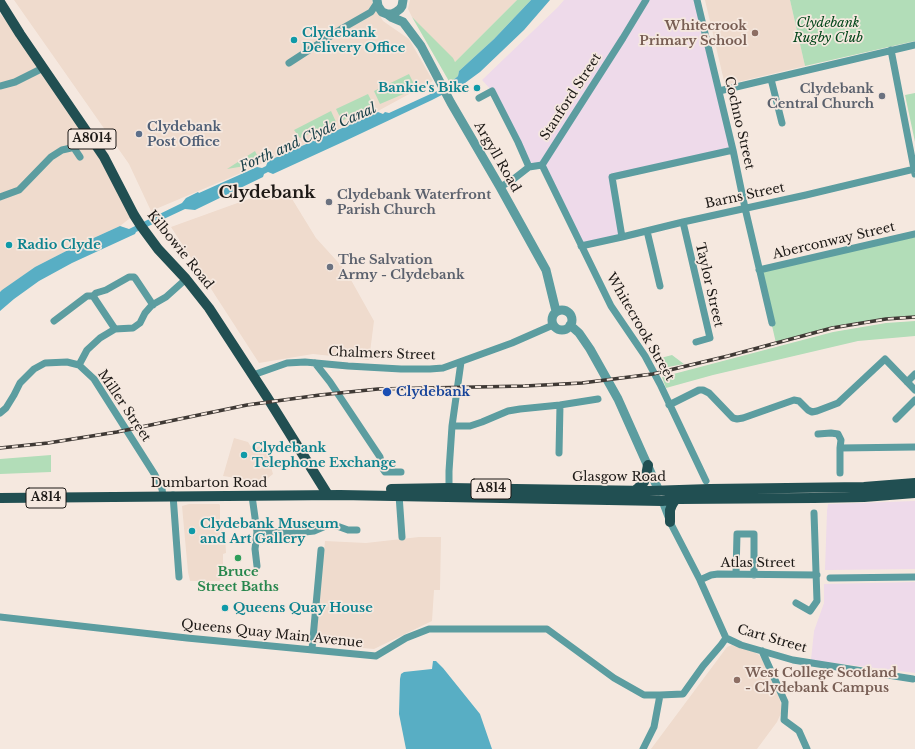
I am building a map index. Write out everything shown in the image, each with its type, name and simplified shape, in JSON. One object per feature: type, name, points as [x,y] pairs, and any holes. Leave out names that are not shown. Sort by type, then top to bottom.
[{"type":"main road","name":"Kilbowie Road","points":[[0,2],[20,34],[104,157],[134,215],[158,249],[210,308],[326,492]]},
{"type":"main road","points":[[635,491],[644,482],[648,465]]},
{"type":"main road","name":"Glasgow Road","points":[[326,492],[660,496],[710,489],[864,487],[915,483]]},
{"type":"main road","name":"Glasgow Road","points":[[326,492],[398,495],[635,491],[675,500],[864,497],[915,493]]},
{"type":"main road","name":"Dumbarton Road","points":[[162,493],[173,496],[252,496],[326,492]]},
{"type":"main road","name":"Dumbarton Road","points":[[0,498],[91,496],[118,497],[162,493],[326,492]]},
{"type":"main road","points":[[670,522],[670,510],[675,500]]},
{"type":"street","points":[[371,12],[392,14],[400,9],[403,0]]},
{"type":"street","name":"Stanford Street","points":[[542,165],[646,0]]},
{"type":"street","name":"Cochno Street","points":[[698,0],[772,322]]},
{"type":"street","points":[[377,2],[378,6],[385,13]]},
{"type":"street","points":[[289,63],[343,28],[371,12],[377,2]]},
{"type":"street","name":"Argyll Road","points":[[400,9],[403,22],[421,46],[451,103],[546,270],[556,311]]},
{"type":"street","name":"Argyll Road","points":[[385,13],[403,22]]},
{"type":"street","points":[[719,91],[915,45]]},
{"type":"street","points":[[891,50],[915,170]]},
{"type":"street","points":[[0,86],[15,82],[43,68]]},
{"type":"street","points":[[771,79],[782,123]]},
{"type":"street","points":[[479,98],[492,91],[529,167]]},
{"type":"street","points":[[0,197],[18,190],[51,157],[62,150],[74,148],[80,157]]},
{"type":"street","points":[[622,237],[612,177],[733,150]]},
{"type":"street","points":[[500,187],[529,167],[542,165]]},
{"type":"street","name":"Whitecrook Street","points":[[542,165],[611,306],[645,356],[706,481]]},
{"type":"street","name":"Barns Street","points":[[581,246],[915,170]]},
{"type":"street","name":"Taylor Street","points":[[683,222],[710,338],[696,342]]},
{"type":"street","points":[[647,232],[660,286]]},
{"type":"street","name":"Aberconway Street","points":[[759,270],[915,234]]},
{"type":"street","points":[[54,321],[88,296],[93,296],[96,293],[106,290],[129,277],[135,278],[153,304]]},
{"type":"street","points":[[79,365],[87,350],[100,338],[115,329],[133,328],[140,323],[145,313],[153,304],[166,297],[186,279]]},
{"type":"street","points":[[93,296],[115,329]]},
{"type":"street","points":[[559,309],[567,311],[572,317],[572,322],[568,328],[564,330],[559,330],[553,325],[551,318],[559,309]]},
{"type":"street","name":"Chalmers Street","points":[[253,375],[287,363],[305,362],[373,368],[430,370],[443,368],[512,343],[553,325]]},
{"type":"street","points":[[570,325],[590,349],[604,372],[648,465],[660,496]]},
{"type":"street","points":[[669,405],[699,390],[703,390],[709,393],[733,418],[737,419],[794,400],[799,401],[812,412],[817,411],[838,403],[885,359],[915,390]]},
{"type":"street","name":"Miller Street","points":[[0,413],[6,408],[20,383],[34,369],[45,363],[67,362],[79,365],[94,379],[155,475],[162,493]]},
{"type":"street","points":[[449,493],[452,426],[461,362]]},
{"type":"street","points":[[315,363],[334,388],[380,457],[383,470],[385,472],[401,472]]},
{"type":"street","points":[[908,382],[915,374]]},
{"type":"street","points":[[452,426],[470,426],[508,411],[598,399]]},
{"type":"street","points":[[896,419],[915,400]]},
{"type":"street","points":[[559,453],[560,405]]},
{"type":"street","points":[[818,434],[838,434],[841,440],[840,473]]},
{"type":"street","points":[[840,448],[915,447]]},
{"type":"street","points":[[398,495],[402,537]]},
{"type":"street","points":[[173,496],[179,577]]},
{"type":"street","points":[[252,496],[257,532],[255,549],[257,566]]},
{"type":"street","name":"Cart Street","points":[[660,496],[670,522],[700,580],[726,638],[741,645],[793,660],[913,679]]},
{"type":"street","points":[[796,603],[810,611],[817,601],[814,512]]},
{"type":"street","points":[[257,532],[296,533],[314,531],[328,525],[337,526],[348,530],[357,530]]},
{"type":"street","points":[[736,574],[736,534],[754,534],[754,575]]},
{"type":"street","points":[[312,649],[322,550]]},
{"type":"street","name":"Atlas Street","points":[[700,580],[711,575],[718,574],[817,575]]},
{"type":"street","points":[[830,578],[915,578]]},
{"type":"street","name":"Queens Quay Main Avenue","points":[[0,617],[187,638],[376,656],[406,638],[429,629],[546,628],[614,678],[644,695],[660,696],[683,694],[726,638]]},
{"type":"street","points":[[762,651],[785,702],[784,720],[799,731],[807,749]]},
{"type":"street","points":[[643,749],[654,727],[660,696]]},
{"type":"shaded area","points":[[14,0],[372,0],[383,21],[409,39],[433,81],[378,111],[234,176],[151,211],[129,164]]},
{"type":"shaded area","points":[[410,0],[517,0],[455,62],[412,17],[408,9]]},
{"type":"shaded area","points":[[564,0],[697,0],[733,150],[612,177],[622,237],[581,246],[542,165],[529,167],[492,91],[482,80]]},
{"type":"shaded area","name":"Whitecrook Primary School","points":[[705,0],[790,0],[805,66],[725,85]]},
{"type":"shaded area","points":[[0,14],[20,34],[104,157],[134,215],[120,226],[35,267],[0,292]]},
{"type":"shaded area","points":[[279,188],[289,194],[316,238],[346,271],[374,321],[369,360],[313,354],[259,363],[171,227]]},
{"type":"shaded area","points":[[234,438],[248,442],[253,450],[264,443],[273,474],[263,482],[223,476]]},
{"type":"shaded area","points":[[915,501],[915,569],[825,570],[828,504]]},
{"type":"shaded area","points":[[189,504],[220,505],[220,524],[225,536],[226,553],[223,554],[220,581],[190,581],[182,506]]},
{"type":"shaded area","points":[[419,537],[441,537],[440,590],[434,590],[432,621],[374,649],[317,644],[315,641],[325,541],[366,543]]},
{"type":"shaded area","points":[[915,582],[915,673],[811,660],[814,631],[824,603],[824,584]]},
{"type":"shaded area","name":"West College Scotland - Clydebank Campus","points":[[732,645],[759,655],[780,700],[782,711],[777,722],[757,749],[651,749],[727,647]]},
{"type":"green space","points":[[517,0],[531,0],[494,39],[459,71],[458,76],[450,83],[412,17],[453,58],[455,62]]},
{"type":"green space","name":"Clydebank Rugby Club","points":[[790,0],[915,0],[915,41],[805,66]]},
{"type":"green space","points":[[409,74],[415,86],[413,90],[380,104],[374,91]]},
{"type":"green space","points":[[915,93],[915,142],[905,95]]},
{"type":"green space","points":[[368,94],[374,106],[354,117],[353,115],[342,121],[336,109]]},
{"type":"green space","points":[[331,111],[336,122],[300,138],[294,130]]},
{"type":"green space","points":[[255,151],[260,161],[251,165],[227,169]]},
{"type":"green space","points":[[915,234],[915,317],[886,319],[832,328],[776,343],[759,270]]},
{"type":"green space","points":[[915,321],[915,336],[858,341],[713,375],[666,388],[662,377],[833,332],[886,323]]},
{"type":"green space","points":[[672,355],[684,364],[663,368],[657,359]]},
{"type":"green space","points":[[51,455],[51,472],[0,474],[0,459]]},
{"type":"water","points":[[531,0],[550,0],[524,30],[480,72],[465,83],[432,100],[273,174],[268,172],[264,174],[263,177],[195,210],[185,209],[72,263],[39,281],[0,311],[0,292],[2,290],[35,267],[76,246],[120,226],[129,229],[182,203],[186,198],[198,192],[199,193],[257,167],[262,168],[266,166],[268,161],[378,112],[383,114],[385,112],[389,113],[437,91],[458,76],[459,71],[494,39]]},
{"type":"water","points":[[433,661],[436,661],[443,668],[480,714],[492,749],[406,749],[399,714],[401,674],[404,672],[432,669]]},
{"type":"railway","points":[[0,448],[48,443],[117,432],[247,405],[320,395],[378,389],[525,386],[582,383],[653,374],[728,356],[832,328],[886,319],[915,317]]},
{"type":"place","name":"Whitecrook Primary School","points":[[755,33]]},
{"type":"place","name":"Clydebank Delivery Office","points":[[294,40]]},
{"type":"place","name":"Bankie's Bike","points":[[477,88]]},
{"type":"place","name":"Clydebank Central Church","points":[[882,96]]},
{"type":"place","name":"Clydebank Post Office","points":[[139,134]]},
{"type":"place","name":"Clydebank Waterfront Parish Church","points":[[329,202]]},
{"type":"place","name":"Radio Clyde","points":[[9,245]]},
{"type":"place","name":"The Salvation Army - Clydebank","points":[[330,267]]},
{"type":"place","name":"Clydebank","points":[[387,392]]},
{"type":"place","name":"Clydebank Telephone Exchange","points":[[244,455]]},
{"type":"place","name":"Clydebank Museum and Art Gallery","points":[[192,531]]},
{"type":"place","name":"Bruce Street Baths","points":[[238,558]]},
{"type":"place","name":"Queens Quay House","points":[[225,608]]},
{"type":"place","name":"West College Scotland - Clydebank Campus","points":[[737,680]]},
{"type":"district","name":"Clydebank","points":[[267,193]]},
{"type":"water label","name":"Forth and Clyde Canal","points":[[308,138]]}]
